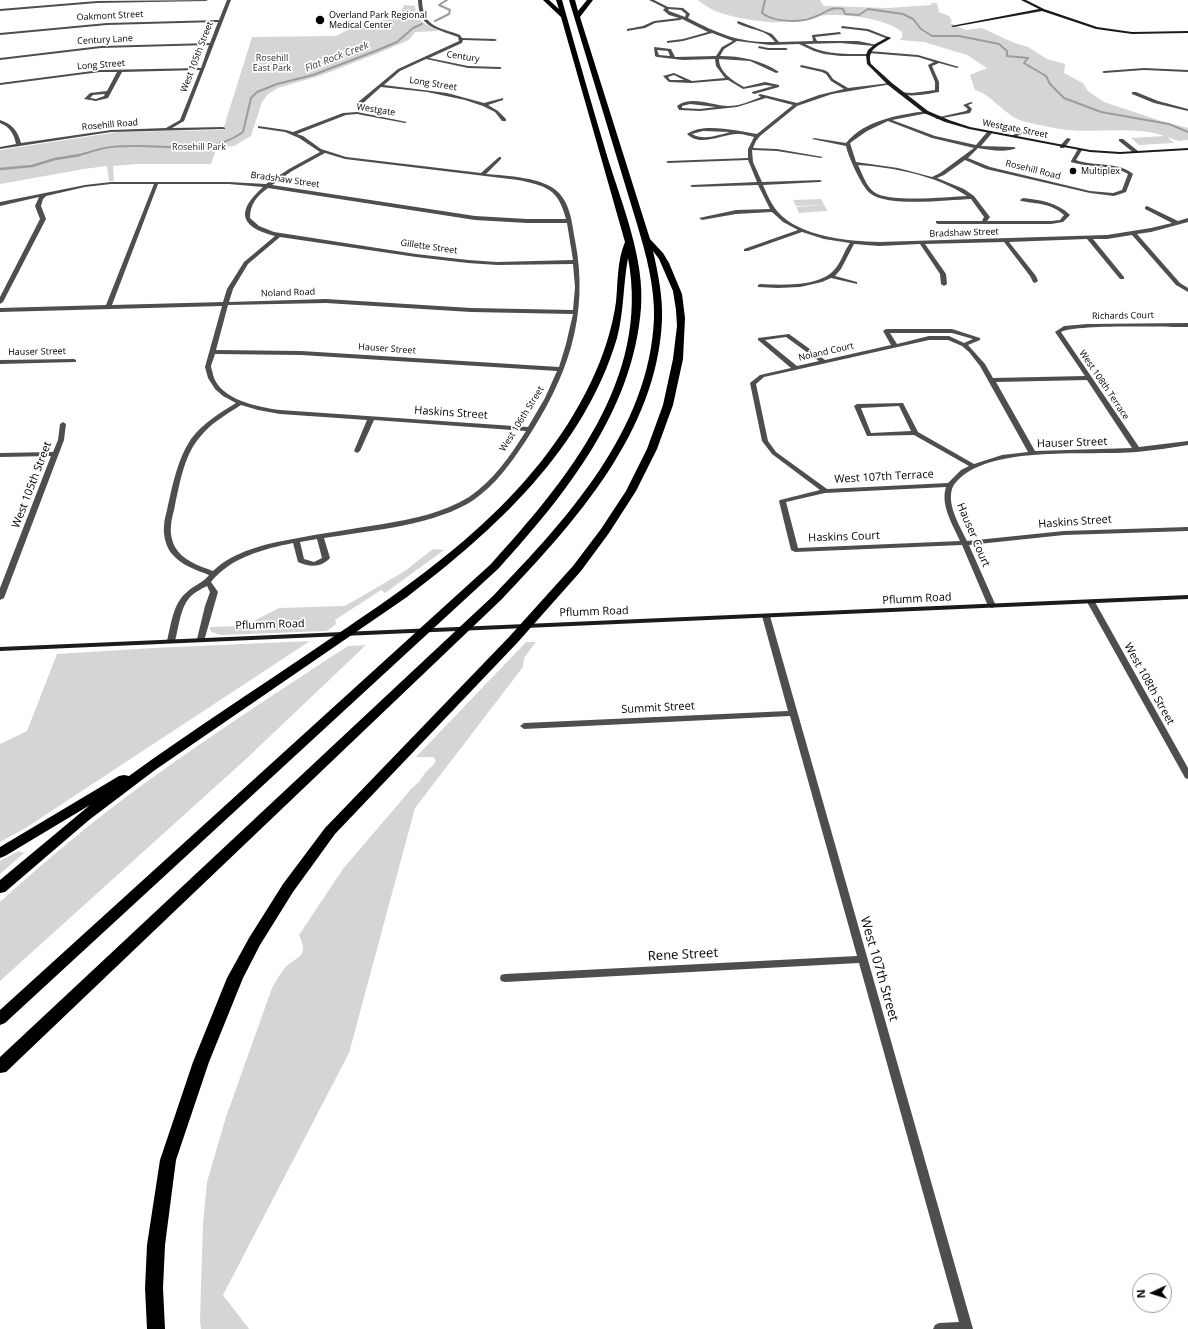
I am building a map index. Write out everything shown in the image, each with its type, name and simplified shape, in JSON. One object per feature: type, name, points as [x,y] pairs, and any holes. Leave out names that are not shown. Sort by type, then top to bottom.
[{"type":"highway","points":[[546,0],[564,17]]},
{"type":"highway","points":[[0,1019],[495,566],[528,530],[558,493],[583,458],[610,408],[630,351],[637,306],[637,286],[629,241],[559,0]]},
{"type":"highway","points":[[0,1067],[498,597],[531,563],[565,524],[586,497],[613,456],[636,412],[649,375],[656,345],[658,320],[657,292],[646,240],[572,0]]},
{"type":"highway","points":[[577,17],[590,0]]},
{"type":"highway","points":[[156,1329],[154,1288],[156,1245],[168,1160],[201,1062],[235,978],[269,916],[308,859],[330,831],[500,654],[572,576],[606,530],[639,475],[653,444],[667,408],[676,378],[681,320],[678,293],[662,258],[646,240]]},
{"type":"highway","points":[[0,888],[82,819],[172,752],[388,607],[435,572],[468,545],[497,518],[541,468],[573,424],[594,385],[610,350],[619,307],[623,259],[629,241]]},
{"type":"highway","points":[[0,853],[68,811],[172,752]]},
{"type":"street","points":[[0,10],[97,2],[206,0]]},
{"type":"street","name":"West 105th Street","points":[[182,121],[229,0]]},
{"type":"street","points":[[420,0],[420,12],[425,20],[442,30],[459,36],[461,39],[495,40]]},
{"type":"street","points":[[651,0],[667,8],[682,9],[688,14],[686,19]]},
{"type":"street","points":[[1022,0],[1043,10],[1082,24],[1107,30],[1132,33],[1188,32]]},
{"type":"street","points":[[667,8],[665,10],[673,16],[686,19],[711,32],[736,40],[760,43],[846,41],[875,45]]},
{"type":"street","points":[[952,26],[1043,10]]},
{"type":"street","points":[[628,30],[644,27],[654,22],[686,19]]},
{"type":"street","name":"Oakmont Street","points":[[0,34],[107,24],[221,21]]},
{"type":"street","points":[[738,22],[746,28],[770,33],[777,43]]},
{"type":"street","points":[[842,27],[868,30],[889,38],[875,45],[868,53]]},
{"type":"street","points":[[668,42],[683,40],[711,32]]},
{"type":"street","points":[[815,42],[814,36],[840,33]]},
{"type":"street","points":[[359,104],[400,70],[461,42],[461,39]]},
{"type":"street","points":[[736,40],[723,48],[718,57],[717,65],[728,79],[743,88],[764,97],[796,104]]},
{"type":"street","points":[[760,43],[758,46],[761,48],[786,49]]},
{"type":"street","points":[[800,43],[808,48],[822,52],[918,56],[957,68]]},
{"type":"street","name":"Century Lane","points":[[0,59],[101,47],[212,44]]},
{"type":"street","name":"Westgate Street","points":[[868,53],[869,64],[900,93],[926,112],[937,118],[956,124],[1080,150],[1136,152],[1188,149]]},
{"type":"street","points":[[674,58],[718,57],[753,61],[777,72]]},
{"type":"street","name":"Century","points":[[425,58],[474,68],[500,68]]},
{"type":"street","points":[[900,93],[912,94],[937,90],[937,82],[930,65],[938,62]]},
{"type":"street","points":[[801,66],[823,70],[832,80],[847,89]]},
{"type":"street","name":"Long Street","points":[[0,84],[94,72],[203,69]]},
{"type":"street","points":[[1104,72],[1144,69],[1188,71]]},
{"type":"street","points":[[107,92],[112,87],[120,71]]},
{"type":"street","points":[[690,82],[677,74],[668,74],[665,76],[669,81],[690,82],[728,79]]},
{"type":"street","points":[[743,88],[766,83],[777,86],[776,88],[754,93]]},
{"type":"street","points":[[760,286],[798,286],[830,276],[836,272],[853,242],[825,237],[803,230],[787,222],[774,210],[750,159],[752,143],[758,136],[796,104],[825,94],[847,89],[890,84]]},
{"type":"street","name":"Long Street","points":[[380,86],[416,89],[448,94],[482,104],[500,114],[504,120]]},
{"type":"street","points":[[1134,93],[1156,102],[1188,110]]},
{"type":"street","points":[[726,107],[694,103],[682,104],[679,106],[681,109],[691,110],[726,107],[744,104],[764,97]]},
{"type":"street","points":[[482,104],[501,99]]},
{"type":"street","points":[[937,118],[968,112],[970,109],[965,105],[971,103]]},
{"type":"street","points":[[926,112],[888,120],[867,127],[850,141],[848,145],[848,151],[854,163],[872,193],[878,196],[906,199],[972,197]]},
{"type":"street","name":"Westgate","points":[[293,134],[345,114],[357,114],[405,122]]},
{"type":"street","name":"Rosehill Road","points":[[888,120],[929,136],[979,147],[995,149],[1014,148]]},
{"type":"street","points":[[163,129],[182,121],[194,128]]},
{"type":"street","points":[[0,122],[10,125],[15,131],[19,145]]},
{"type":"street","points":[[260,127],[278,129],[301,137],[314,148],[324,152]]},
{"type":"street","name":"Rosehill Road","points":[[0,148],[95,133],[163,129],[223,128]]},
{"type":"street","points":[[735,133],[705,138],[693,137],[689,134],[696,131],[706,130],[735,133],[758,136]]},
{"type":"street","points":[[1013,136],[1028,130]]},
{"type":"street","points":[[933,178],[942,174],[979,147],[990,132]]},
{"type":"street","points":[[814,139],[848,145]]},
{"type":"street","points":[[1062,147],[1069,139]]},
{"type":"street","points":[[1121,140],[1136,152]]},
{"type":"street","points":[[751,149],[772,150],[821,157]]},
{"type":"street","name":"Rosehill Road","points":[[965,158],[988,168],[1090,192],[1114,195],[1124,191],[1131,174],[1118,168],[1079,164],[1073,161],[1080,150]]},
{"type":"street","points":[[268,186],[292,168],[324,152]]},
{"type":"street","name":"West 106th Street","points":[[171,640],[179,610],[184,599],[190,592],[208,582],[214,574],[229,562],[255,550],[274,544],[422,518],[457,506],[486,488],[513,454],[545,404],[569,348],[576,312],[579,278],[568,220],[563,200],[558,193],[550,188],[525,180],[358,160],[324,152]]},
{"type":"street","points":[[482,175],[499,158]]},
{"type":"street","points":[[668,162],[750,159]]},
{"type":"street","points":[[854,163],[873,164],[933,178],[963,191],[972,197],[987,217],[983,223]]},
{"type":"street","points":[[692,186],[820,181]]},
{"type":"street","points":[[108,307],[157,182]]},
{"type":"street","name":"Bradshaw Street","points":[[0,204],[44,194],[103,184],[157,182],[236,183],[268,186],[452,215],[502,220],[568,220]]},
{"type":"street","name":"Gillette Street","points":[[268,186],[250,205],[247,217],[256,227],[263,231],[463,261],[518,263],[576,262]]},
{"type":"street","points":[[0,302],[42,219],[38,206],[44,194]]},
{"type":"street","points":[[938,222],[1003,224],[1048,223],[1062,221],[1066,218],[1067,215],[1061,208],[1053,205],[1023,200]]},
{"type":"street","points":[[14,201],[38,206]]},
{"type":"street","points":[[1147,208],[1177,223]]},
{"type":"street","points":[[702,218],[736,212],[774,210]]},
{"type":"street","name":"Bradshaw Street","points":[[853,242],[894,244],[1089,238],[1134,234],[1188,220]]},
{"type":"street","points":[[746,250],[803,230]]},
{"type":"street","name":"Haskins Street","points":[[280,234],[246,263],[230,289],[224,304],[208,367],[211,380],[222,392],[240,403],[280,412],[530,429]]},
{"type":"street","points":[[1134,234],[1178,284],[1188,290]]},
{"type":"street","points":[[1089,238],[1122,278]]},
{"type":"street","name":"Bradshaw Street","points":[[1006,241],[1033,276],[1035,281]]},
{"type":"street","name":"Bradshaw Street","points":[[922,243],[943,274],[945,279],[944,284]]},
{"type":"street","points":[[830,276],[855,283]]},
{"type":"street","name":"Noland Road","points":[[0,310],[348,301],[471,310],[576,312]]},
{"type":"street","name":"Richards Court","points":[[1060,331],[1064,328],[1086,326],[1188,325]]},
{"type":"street","points":[[895,346],[886,331],[952,331],[978,339],[964,345]]},
{"type":"street","name":"West 108th Terrace","points":[[1060,331],[1058,332],[1137,450]]},
{"type":"street","points":[[795,368],[760,339],[787,335],[824,362]]},
{"type":"street","name":"Noland Court","points":[[762,376],[929,338],[950,338],[964,345],[983,365],[1033,454]]},
{"type":"street","name":"Hauser Street","points":[[212,352],[301,353],[561,369]]},
{"type":"street","name":"Hauser Street","points":[[0,362],[74,361]]},
{"type":"street","name":"West 107th Terrace","points":[[762,376],[753,383],[765,441],[774,453],[825,491],[950,485]]},
{"type":"street","points":[[992,380],[1089,378]]},
{"type":"street","points":[[214,574],[188,563],[174,553],[169,545],[167,526],[186,454],[192,442],[210,423],[240,403]]},
{"type":"street","points":[[915,433],[901,404],[857,406],[869,435],[915,433],[973,466]]},
{"type":"street","points":[[357,451],[371,419]]},
{"type":"street","name":"West 105th Street","points":[[1,594],[56,454],[61,440],[63,424]]},
{"type":"street","name":"Hauser Street","points":[[950,485],[960,474],[973,466],[996,458],[1033,454],[1137,450],[1188,443]]},
{"type":"street","points":[[0,455],[56,454]]},
{"type":"street","name":"Hauser Court","points":[[950,485],[947,495],[948,505],[992,606]]},
{"type":"street","name":"Haskins Court","points":[[825,491],[782,501],[796,550],[964,543]]},
{"type":"street","name":"Haskins Street","points":[[964,543],[1064,533],[1188,529]]},
{"type":"street","points":[[296,541],[301,560],[306,563],[319,564],[326,558],[320,537]]},
{"type":"street","points":[[201,639],[214,592],[208,582]]},
{"type":"street","name":"Pflumm Road","points":[[0,649],[171,640],[1188,598]]},
{"type":"street","name":"West 108th Street","points":[[1091,602],[1188,776]]},
{"type":"street","name":"West 107th Street","points":[[766,616],[792,713],[967,1328]]},
{"type":"street","name":"Summit Street","points":[[524,726],[792,713]]},
{"type":"street","name":"Rene Street","points":[[505,978],[863,959]]},
{"type":"street","points":[[939,1329],[967,1328]]},
{"type":"green space","points":[[697,0],[820,0],[825,6],[888,8],[932,5],[931,3],[937,3],[939,12],[949,16],[952,21],[950,23],[966,30],[982,28],[1012,42],[1028,47],[1047,59],[1065,64],[1064,73],[1083,83],[1088,91],[1104,102],[1164,122],[1188,128],[1188,140],[1179,141],[1167,137],[1174,143],[1139,145],[1131,138],[1164,136],[1129,130],[1081,131],[1042,126],[1019,120],[987,96],[975,90],[970,75],[987,68],[967,55],[924,42],[899,40],[902,38],[902,32],[896,27],[878,21],[846,15],[829,15],[783,22],[768,22],[724,14],[713,10]]},
{"type":"green space","points":[[404,5],[415,6],[417,15],[420,19],[439,31],[415,32],[409,40],[381,52],[322,75],[278,88],[268,94],[262,102],[251,136],[234,146],[217,147],[211,164],[137,164],[113,166],[114,181],[109,181],[107,166],[0,184],[0,150],[118,132],[223,130],[252,37],[336,36],[355,26],[377,22],[401,13]]},
{"type":"green space","points":[[821,199],[824,205],[796,206],[793,200]]},
{"type":"green space","points":[[824,205],[828,211],[799,213],[796,207]]},
{"type":"green space","points":[[433,549],[444,550],[385,593],[381,590],[335,620],[336,624],[327,631],[221,635],[211,632],[210,627],[244,626],[279,608],[345,606],[405,571]]},
{"type":"green space","points":[[310,641],[24,829],[0,842],[0,744],[27,731],[57,654]]},
{"type":"green space","points":[[526,642],[536,642],[524,658],[523,667],[415,808],[349,1053],[223,1295],[249,1329],[201,1329],[203,1224],[207,1182],[226,1117],[272,988],[284,969],[302,953],[303,948],[299,935],[343,869],[436,760],[433,757],[416,757]]},
{"type":"green space","points":[[366,645],[246,759],[0,981],[0,902],[89,826],[170,765],[245,713],[348,646]]},
{"type":"green space","points":[[19,851],[24,853],[0,874],[0,861]]},
{"type":"waterway","name":"Flat Rock Creek","points":[[435,21],[449,14],[450,10],[439,5],[447,0]]},
{"type":"waterway","points":[[765,0],[762,13],[774,19],[789,21],[804,20],[835,8],[843,9],[845,14],[859,15],[868,9],[903,14],[913,19],[921,29],[932,36],[959,36],[999,44],[1007,51],[1007,56],[1028,58],[1024,63],[1046,76],[1050,84],[1064,98],[1101,112],[1169,124],[1188,132]]},
{"type":"waterway","name":"Flat Rock Creek","points":[[77,156],[101,149],[123,146],[190,148],[217,144],[243,132],[251,98],[257,92],[277,84],[313,75],[373,52],[397,42],[413,28],[422,24]]},
{"type":"waterway","name":"Flat Rock Creek","points":[[0,169],[32,166],[55,159],[77,156]]},
{"type":"place","name":"Overland Park Regional Medical Center","points":[[320,20]]},
{"type":"place","name":"Multiplex","points":[[1073,171]]},
{"type":"park label","name":"Rosehill East Park","points":[[272,64]]},
{"type":"park label","name":"Rosehill Park","points":[[199,147]]}]
